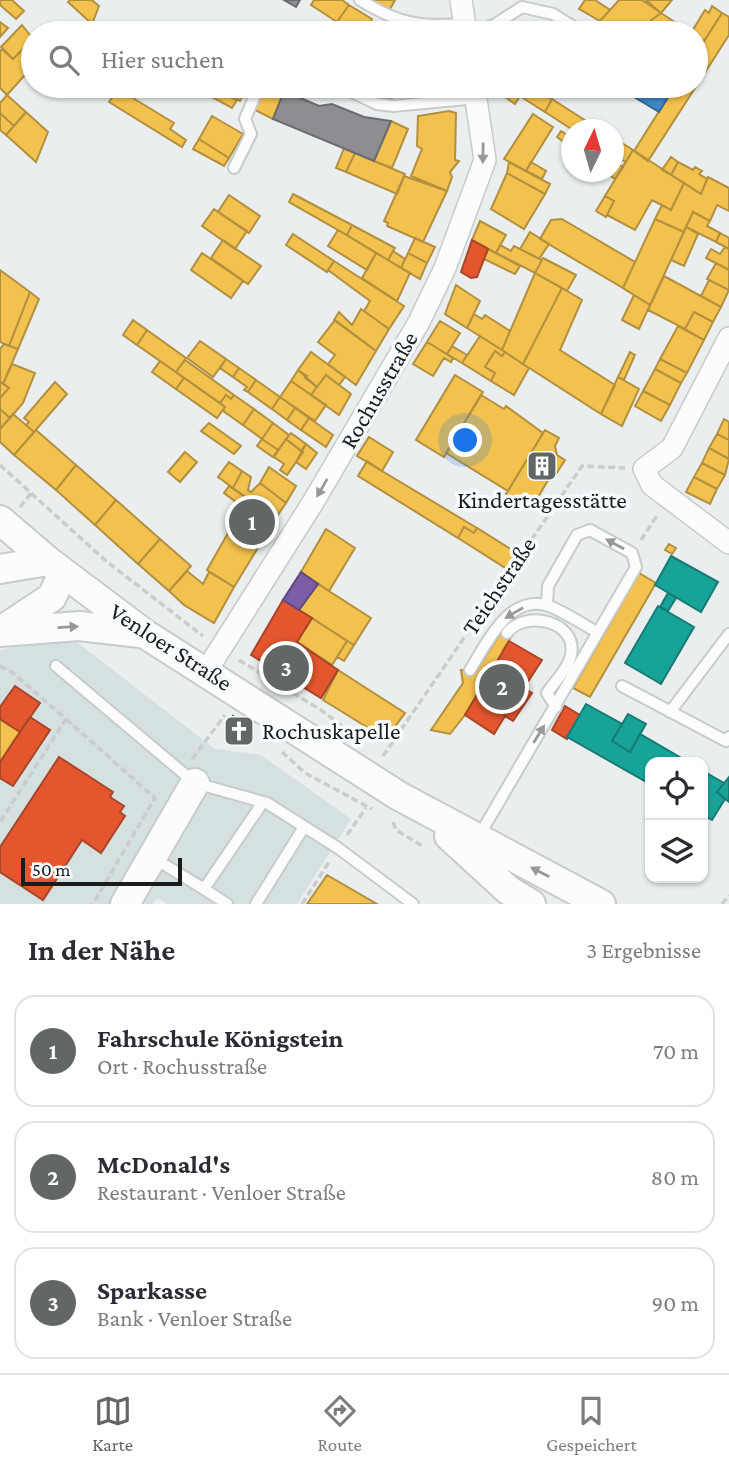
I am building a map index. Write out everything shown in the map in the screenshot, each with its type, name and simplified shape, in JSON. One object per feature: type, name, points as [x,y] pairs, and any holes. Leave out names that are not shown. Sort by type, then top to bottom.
[{"type":"main road","name":"Venloer Straße","points":[[0,520],[55,567],[145,634],[214,660],[421,810],[508,890],[531,904]]},
{"type":"main road","points":[[0,569],[55,567],[52,597],[0,632]]},
{"type":"main road","points":[[0,632],[79,626],[145,634]]},
{"type":"main road","points":[[125,904],[188,777]]},
{"type":"main road","name":"Venloer Straße","points":[[421,810],[601,904]]},
{"type":"street","points":[[460,0],[466,21]]},
{"type":"street","name":"Rochusstraße","points":[[214,660],[312,505],[419,322],[445,268],[485,160],[477,98]]},
{"type":"street","points":[[729,338],[672,448],[644,469],[652,485],[729,543]]},
{"type":"lane","points":[[360,0],[390,19],[404,21]]},
{"type":"lane","points":[[500,21],[522,7],[553,14],[565,21]]},
{"type":"lane","points":[[234,168],[251,134],[245,120],[254,98]]},
{"type":"lane","points":[[364,98],[377,104],[393,106],[440,98]]},
{"type":"lane","points":[[476,840],[636,567],[632,553],[590,530],[583,531],[577,535],[548,586],[547,605]]},
{"type":"lane","points":[[470,670],[500,623],[510,612],[529,605],[547,605],[597,632]]},
{"type":"lane","points":[[507,633],[521,622],[542,619],[564,631],[569,638],[571,658],[547,693],[556,707]]},
{"type":"lane","points":[[670,712],[729,635]]},
{"type":"lane","points":[[57,666],[188,777],[262,802],[304,827],[413,904]]},
{"type":"lane","points":[[622,686],[726,741],[729,737]]},
{"type":"lane","points":[[204,889],[262,802]]},
{"type":"lane","points":[[256,904],[304,827]]},
{"type":"lane","points":[[151,856],[227,904]]},
{"type":"path","points":[[0,465],[214,660],[320,712],[362,742]]},
{"type":"path","name":"Teichstraße","points":[[382,758],[582,466],[644,469]]},
{"type":"path","points":[[632,553],[665,496]]},
{"type":"path","points":[[0,666],[13,673],[155,799]]},
{"type":"path","points":[[93,904],[155,799],[188,777],[231,706]]},
{"type":"path","points":[[0,822],[66,719]]},
{"type":"path","points":[[372,750],[390,766]]},
{"type":"path","points":[[305,773],[309,768]]},
{"type":"path","points":[[393,822],[396,830],[424,847]]},
{"type":"path","points":[[722,904],[729,895]]},
{"type":"shaded area","points":[[69,636],[215,749],[261,755],[351,819],[297,904],[167,904],[158,898],[152,904],[0,904],[0,650]]},
{"type":"building: Wohnen","points":[[0,0],[12,0],[24,11],[16,19],[0,5]]},
{"type":"building: Wohnen","points":[[92,0],[99,6],[93,21],[89,21],[68,2]]},
{"type":"building: Wohnen","points":[[314,0],[342,0],[349,5],[335,21],[311,5]]},
{"type":"building: Wohnen","points":[[371,0],[395,0],[389,11]]},
{"type":"building: Wohnen","points":[[585,0],[595,0],[610,10],[600,21],[579,9]]},
{"type":"building: Wohnen","points":[[619,0],[642,0],[661,13],[650,21],[600,21]]},
{"type":"building: Wohnen","points":[[646,0],[672,0],[661,13]]},
{"type":"building: Wohnen","points":[[349,5],[372,19],[371,21],[338,21]]},
{"type":"building: Wohnen","points":[[712,6],[722,13],[708,35],[708,21],[698,21],[705,10],[709,13]]},
{"type":"building: Wohnen","points":[[661,13],[673,21],[650,21]]},
{"type":"building: Wohnen","points":[[722,13],[729,17],[729,35],[708,68],[708,35]]},
{"type":"building: Wohnen","points":[[0,22],[8,28],[0,37]]},
{"type":"building: Wohnen","points":[[21,26],[21,51],[13,59],[1,47]]},
{"type":"building: Wohnen","points":[[2,49],[13,59],[21,51],[21,79],[7,95],[0,88],[0,51]]},
{"type":"building: Wohnen","points":[[7,95],[26,112],[14,126],[0,113],[0,103]]},
{"type":"building: Wohnen","points":[[112,98],[133,98],[174,123],[170,129],[186,140],[182,147],[109,102]]},
{"type":"building: Wohnen","points":[[214,98],[237,100],[232,108]]},
{"type":"building: Wohnen","points":[[259,98],[281,98],[273,119],[255,110]]},
{"type":"building: Wohnen","points":[[507,98],[519,98],[515,104]]},
{"type":"building: Wohnen","points":[[523,98],[552,99],[545,112]]},
{"type":"building: Wohnen","points":[[667,98],[689,98],[648,161],[634,151]]},
{"type":"building: Wohnen","points":[[552,99],[583,119],[561,119],[561,122],[545,112]]},
{"type":"building: Wohnen","points":[[449,111],[456,113],[455,160],[459,161],[450,172],[452,177],[447,191],[411,176],[422,149],[417,146],[418,116]]},
{"type":"building: Wohnen","points":[[26,112],[48,132],[36,162],[6,135]]},
{"type":"building: Wohnen","points":[[0,113],[14,126],[6,135],[0,130]]},
{"type":"building: Wohnen","points":[[533,114],[553,127],[526,171],[504,159]]},
{"type":"building: Wohnen","points":[[212,116],[243,134],[229,158],[199,139]]},
{"type":"building: Wohnen","points":[[391,121],[408,129],[392,168],[374,161]]},
{"type":"building: Wohnen","points":[[199,139],[229,158],[224,166],[193,149]]},
{"type":"building: Wohnen","points":[[624,144],[633,150],[626,162],[624,161]]},
{"type":"building: Wohnen","points":[[344,148],[355,153],[346,172],[336,168]]},
{"type":"building: Wohnen","points":[[633,150],[684,183],[671,210],[652,200],[635,230],[607,215],[614,201],[605,196],[614,182],[624,182],[624,165]]},
{"type":"building: Wohnen","points":[[355,153],[405,174],[397,194],[346,172]]},
{"type":"building: Wohnen","points":[[671,157],[678,162],[671,175],[662,170]]},
{"type":"building: Wohnen","points":[[509,162],[550,184],[545,194],[507,173]]},
{"type":"building: Wohnen","points":[[531,162],[546,171],[542,179],[526,171]]},
{"type":"building: Wohnen","points":[[678,162],[693,170],[695,167],[702,171],[699,174],[707,179],[701,194],[671,175]]},
{"type":"building: Wohnen","points":[[507,173],[545,194],[524,229],[491,209]]},
{"type":"building: Wohnen","points":[[404,176],[447,191],[423,242],[387,226],[388,223],[384,221]]},
{"type":"building: Wohnen","points":[[708,177],[729,188],[729,211],[717,205],[710,221],[693,212],[684,232],[655,219],[662,205],[671,210],[684,183],[701,194]]},
{"type":"building: Wohnen","points":[[293,194],[352,225],[347,235],[289,202]]},
{"type":"building: Wohnen","points":[[229,195],[260,216],[249,233],[218,212]]},
{"type":"building: Wohnen","points":[[605,196],[614,201],[606,217],[596,211]]},
{"type":"building: Wohnen","points":[[214,209],[247,231],[235,249],[202,226]]},
{"type":"building: Wohnen","points":[[693,212],[710,221],[707,226],[720,233],[716,242],[686,227]]},
{"type":"building: Wohnen","points":[[562,219],[635,262],[623,288],[540,239],[551,220]]},
{"type":"building: Wohnen","points":[[655,219],[684,232],[650,305],[623,288]]},
{"type":"building: Wohnen","points":[[480,221],[506,235],[496,253],[472,240]]},
{"type":"building: Wohnen","points":[[352,225],[395,248],[388,260],[347,235]]},
{"type":"building: Wohnen","points":[[686,227],[698,234],[684,266],[671,260]]},
{"type":"building: Wohnen","points":[[338,230],[376,253],[367,270],[328,246]]},
{"type":"building: Wohnen","points":[[530,232],[549,244],[539,259],[520,249]]},
{"type":"building: Wohnen","points":[[720,233],[729,238],[729,249],[716,242]]},
{"type":"building: Wohnen","points":[[293,234],[334,261],[327,272],[286,245]]},
{"type":"building: Wohnen","points":[[415,238],[435,247],[427,263],[408,253]]},
{"type":"building: Wohnen","points":[[223,240],[261,266],[248,284],[211,258]]},
{"type":"building: Wohnen","points":[[500,245],[511,251],[514,246],[542,260],[535,273],[496,253]]},
{"type":"building: Wohnen","points":[[725,247],[729,249],[729,270],[706,258],[711,249],[720,254]]},
{"type":"building: Wohnen","points":[[488,249],[520,266],[515,274],[484,259]]},
{"type":"building: Wohnen","points":[[393,251],[405,259],[401,268],[388,260]]},
{"type":"building: Wohnen","points":[[202,253],[243,281],[231,298],[191,270]]},
{"type":"building: Wohnen","points":[[376,253],[410,273],[397,301],[362,278]]},
{"type":"building: Wohnen","points":[[408,253],[427,263],[420,279],[401,268]]},
{"type":"building: Wohnen","points":[[543,258],[576,275],[567,291],[535,273]]},
{"type":"building: Wohnen","points":[[334,261],[404,306],[389,329],[364,311],[370,301],[328,270]]},
{"type":"building: Wohnen","points":[[716,263],[729,270],[729,290],[707,279]]},
{"type":"building: Wohnen","points":[[0,270],[30,292],[9,346],[0,342]]},
{"type":"building: Wohnen","points":[[535,273],[562,288],[523,364],[502,350]]},
{"type":"building: Wohnen","points":[[664,276],[721,307],[713,322],[694,312],[685,329],[648,310]]},
{"type":"building: Wohnen","points":[[709,280],[729,290],[721,307],[701,296]]},
{"type":"building: Wohnen","points":[[456,285],[480,301],[467,328],[445,314]]},
{"type":"building: Wohnen","points":[[562,288],[582,300],[560,350],[615,385],[601,414],[523,364]]},
{"type":"building: Wohnen","points":[[30,292],[39,299],[18,349],[9,346]]},
{"type":"building: Wohnen","points":[[634,295],[650,305],[639,329],[622,320]]},
{"type":"building: Wohnen","points":[[361,309],[389,329],[376,351],[334,320],[339,312],[352,325]]},
{"type":"building: Wohnen","points":[[694,312],[713,322],[704,340],[685,329]]},
{"type":"building: Wohnen","points":[[474,314],[482,319],[485,315],[510,331],[502,350],[467,328]]},
{"type":"building: Wohnen","points":[[133,320],[147,330],[137,345],[123,335]]},
{"type":"building: Wohnen","points":[[335,320],[376,351],[356,385],[328,364],[335,355],[318,342]]},
{"type":"building: Wohnen","points":[[440,321],[460,333],[447,354],[427,342]]},
{"type":"building: Wohnen","points":[[678,326],[704,340],[687,373],[660,359]]},
{"type":"building: Wohnen","points":[[147,330],[186,358],[176,372],[137,345]]},
{"type":"building: Wohnen","points":[[480,336],[505,352],[502,356],[495,351],[485,367],[495,373],[491,381],[462,363]]},
{"type":"building: Wohnen","points":[[200,341],[226,359],[213,377],[187,358]]},
{"type":"building: Wohnen","points":[[427,342],[453,358],[451,362],[444,358],[433,376],[413,364]]},
{"type":"building: Wohnen","points":[[4,344],[18,349],[3,384],[0,381],[0,349]]},
{"type":"building: Wohnen","points":[[452,346],[467,355],[462,363],[447,354]]},
{"type":"building: Wohnen","points":[[495,351],[502,356],[505,352],[529,368],[514,395],[491,381],[495,373],[485,367]]},
{"type":"building: Wohnen","points":[[311,352],[345,377],[339,385],[326,375],[317,387],[298,370]]},
{"type":"building: Wohnen","points":[[630,352],[635,355],[624,380],[618,377]]},
{"type":"building: Wohnen","points":[[226,359],[239,368],[233,377],[220,368]]},
{"type":"building: Wohnen","points":[[660,359],[687,373],[681,383],[655,369]]},
{"type":"building: Wohnen","points":[[185,360],[234,395],[231,399],[226,395],[220,403],[176,372]]},
{"type":"building: Wohnen","points":[[160,361],[184,378],[176,389],[152,372]]},
{"type":"building: Wohnen","points":[[12,364],[35,373],[23,403],[10,418],[0,409],[0,398],[9,388],[3,384]]},
{"type":"building: Wohnen","points":[[239,368],[256,380],[248,392],[244,390],[247,387],[233,377]]},
{"type":"building: Wohnen","points":[[655,369],[681,383],[670,405],[643,391]]},
{"type":"building: Wohnen","points":[[298,370],[317,387],[311,395],[291,381]]},
{"type":"building: Wohnen","points":[[326,375],[351,394],[339,415],[311,395]]},
{"type":"building: Wohnen","points":[[455,375],[483,392],[444,457],[416,440]]},
{"type":"building: Wohnen","points":[[618,377],[639,389],[622,426],[601,414]]},
{"type":"building: Wohnen","points":[[184,378],[225,407],[217,418],[176,389]]},
{"type":"building: Wohnen","points":[[256,380],[280,397],[272,409],[248,392]]},
{"type":"building: Wohnen","points":[[0,381],[9,388],[0,398]]},
{"type":"building: Wohnen","points":[[291,381],[326,405],[315,421],[280,397]]},
{"type":"building: Wohnen","points":[[55,382],[67,394],[34,432],[26,425],[29,422],[24,418]]},
{"type":"building: Wohnen","points":[[643,391],[670,405],[661,421],[635,406]]},
{"type":"building: Wohnen","points":[[226,395],[231,399],[234,395],[254,409],[243,425],[223,411],[225,407],[220,403]]},
{"type":"building: Wohnen","points":[[481,395],[504,409],[506,406],[543,433],[508,491],[446,453]]},
{"type":"building: Wohnen","points":[[280,397],[295,408],[287,420],[272,409]]},
{"type":"building: Wohnen","points":[[295,408],[309,418],[301,430],[287,420]]},
{"type":"building: Wohnen","points":[[0,409],[10,418],[0,429]]},
{"type":"building: Wohnen","points":[[254,409],[273,423],[262,439],[243,425]]},
{"type":"building: Wohnen","points":[[13,414],[34,432],[14,455],[0,442],[0,429]]},
{"type":"building: Wohnen","points":[[309,418],[333,435],[326,447],[301,430]]},
{"type":"building: Wohnen","points":[[724,419],[729,422],[729,440],[717,434]]},
{"type":"building: Wohnen","points":[[209,423],[241,446],[234,454],[201,431]]},
{"type":"building: Wohnen","points":[[273,423],[289,435],[278,450],[262,439]]},
{"type":"building: Wohnen","points":[[36,430],[76,465],[56,490],[14,455]]},
{"type":"building: Wohnen","name":"Kindertagesstätte","points":[[545,430],[559,438],[555,446],[557,455],[565,460],[556,474],[553,472],[531,509],[506,494]]},
{"type":"building: Wohnen","points":[[291,433],[306,444],[301,451],[286,439]]},
{"type":"building: Wohnen","points":[[717,434],[729,440],[729,459],[709,448]]},
{"type":"building: Wohnen","points":[[369,437],[393,452],[382,471],[357,456]]},
{"type":"building: Wohnen","points":[[262,439],[278,450],[273,457],[257,446]]},
{"type":"building: Wohnen","points":[[286,439],[303,452],[287,475],[280,470],[284,464],[274,457]]},
{"type":"building: Wohnen","points":[[306,444],[317,453],[306,469],[296,462]]},
{"type":"building: Wohnen","points":[[709,448],[729,459],[725,475],[702,463]]},
{"type":"building: Wohnen","points":[[185,452],[197,462],[180,482],[168,472]]},
{"type":"building: Wohnen","points":[[367,461],[477,528],[474,533],[464,527],[458,538],[358,476]]},
{"type":"building: Wohnen","points":[[229,462],[242,471],[233,488],[218,477]]},
{"type":"building: Wohnen","points":[[702,463],[725,475],[717,489],[694,477]]},
{"type":"building: Wohnen","points":[[76,465],[116,500],[95,525],[56,490]]},
{"type":"building: Wohnen","points":[[269,467],[296,486],[286,503],[260,483]]},
{"type":"building: Wohnen","points":[[242,471],[251,477],[248,490],[251,492],[260,483],[286,503],[275,519],[233,488]]},
{"type":"building: Wohnen","points":[[694,477],[717,489],[710,504],[686,492]]},
{"type":"building: Wohnen","points":[[229,486],[245,497],[240,505],[224,493]]},
{"type":"building: Wohnen","points":[[245,497],[275,519],[259,546],[228,524]]},
{"type":"building: Wohnen","points":[[116,500],[160,539],[138,564],[95,525]]},
{"type":"building: Wohnen","points":[[232,526],[259,546],[234,587],[207,570]]},
{"type":"building: Wohnen","points":[[464,527],[474,533],[477,528],[517,553],[507,569],[458,538]]},
{"type":"building: Wohnen","points":[[326,529],[355,548],[329,591],[301,572]]},
{"type":"building: Wohnen","points":[[160,539],[191,566],[169,591],[138,564]]},
{"type":"building: Wohnen","points":[[669,544],[676,548],[672,554],[665,550]]},
{"type":"building: Wohnen","points":[[187,571],[203,584],[209,572],[234,587],[214,623],[184,605],[169,591]]},
{"type":"building: Wohnen","points":[[639,573],[656,583],[590,697],[573,688]]},
{"type":"building: Wohnen","points":[[318,584],[371,618],[354,645],[299,610]]},
{"type":"building: Wohnen","points":[[312,618],[347,641],[332,665],[297,642]]},
{"type":"building: Wohnen","points":[[502,631],[512,636],[465,715],[450,734],[431,730],[463,683],[461,670],[476,671]]},
{"type":"building: Wohnen","points":[[347,641],[354,645],[344,661],[337,657]]},
{"type":"building: Wohnen","points":[[338,670],[405,713],[386,739],[323,700]]},
{"type":"building: Wohnen","points":[[0,719],[20,732],[0,762]]},
{"type":"building: Wohnen","points":[[327,875],[377,904],[307,904]]},
{"type":"building: Handel","points":[[472,240],[488,249],[477,277],[471,278],[461,272]]},
{"type":"building: Handel","points":[[283,600],[312,618],[297,642],[338,670],[321,698],[251,655]]},
{"type":"building: Handel","points":[[509,641],[542,660],[524,688],[532,693],[513,721],[505,716],[494,734],[465,715]]},
{"type":"building: Handel","points":[[15,686],[40,703],[20,732],[0,719],[0,707]]},
{"type":"building: Handel","points":[[565,706],[580,715],[567,739],[552,730]]},
{"type":"building: Handel","points":[[30,717],[50,730],[13,786],[0,778],[0,762]]},
{"type":"building: Handel","points":[[59,757],[113,792],[110,797],[124,806],[120,812],[125,816],[101,853],[82,840],[43,900],[0,872],[0,847]]},
{"type":"building: Büros","points":[[301,572],[318,584],[299,610],[283,600]]},
{"type":"building: Schulen","points":[[636,98],[668,98],[659,112]]},
{"type":"building: Öffentlich","points":[[671,556],[718,582],[701,612],[655,585]]},
{"type":"building: Öffentlich","points":[[668,593],[676,598],[668,611],[660,607]]},
{"type":"building: Öffentlich","points":[[658,606],[694,627],[661,684],[625,663]]},
{"type":"building: Öffentlich","points":[[586,704],[622,724],[612,741],[630,752],[640,734],[679,757],[645,757],[645,781],[567,737]]},
{"type":"building: Öffentlich","points":[[628,714],[646,724],[630,752],[612,741]]},
{"type":"building: Öffentlich","name":"Rochuskapelle","points":[[233,716],[251,727],[238,743],[228,742],[225,737]]},
{"type":"building: Öffentlich","points":[[708,774],[724,783],[717,792],[725,799],[712,820],[708,818]]},
{"type":"building: Öffentlich","points":[[729,777],[729,802],[717,792]]},
{"type":"building: Industrie","points":[[284,0],[300,0],[296,7]]},
{"type":"building: Industrie","points":[[281,98],[300,98],[319,106],[332,104],[364,117],[391,121],[374,161],[273,119]]},
{"type":"place","name":"Kindertagesstätte","points":[[542,466]]},
{"type":"place","name":"Fahrschule Königstein","points":[[252,522]]},
{"type":"place","name":"Sparkasse","points":[[286,668]]},
{"type":"place","name":"McDonald's","points":[[502,687]]},
{"type":"place","name":"Rochuskapelle","points":[[239,731]]}]
